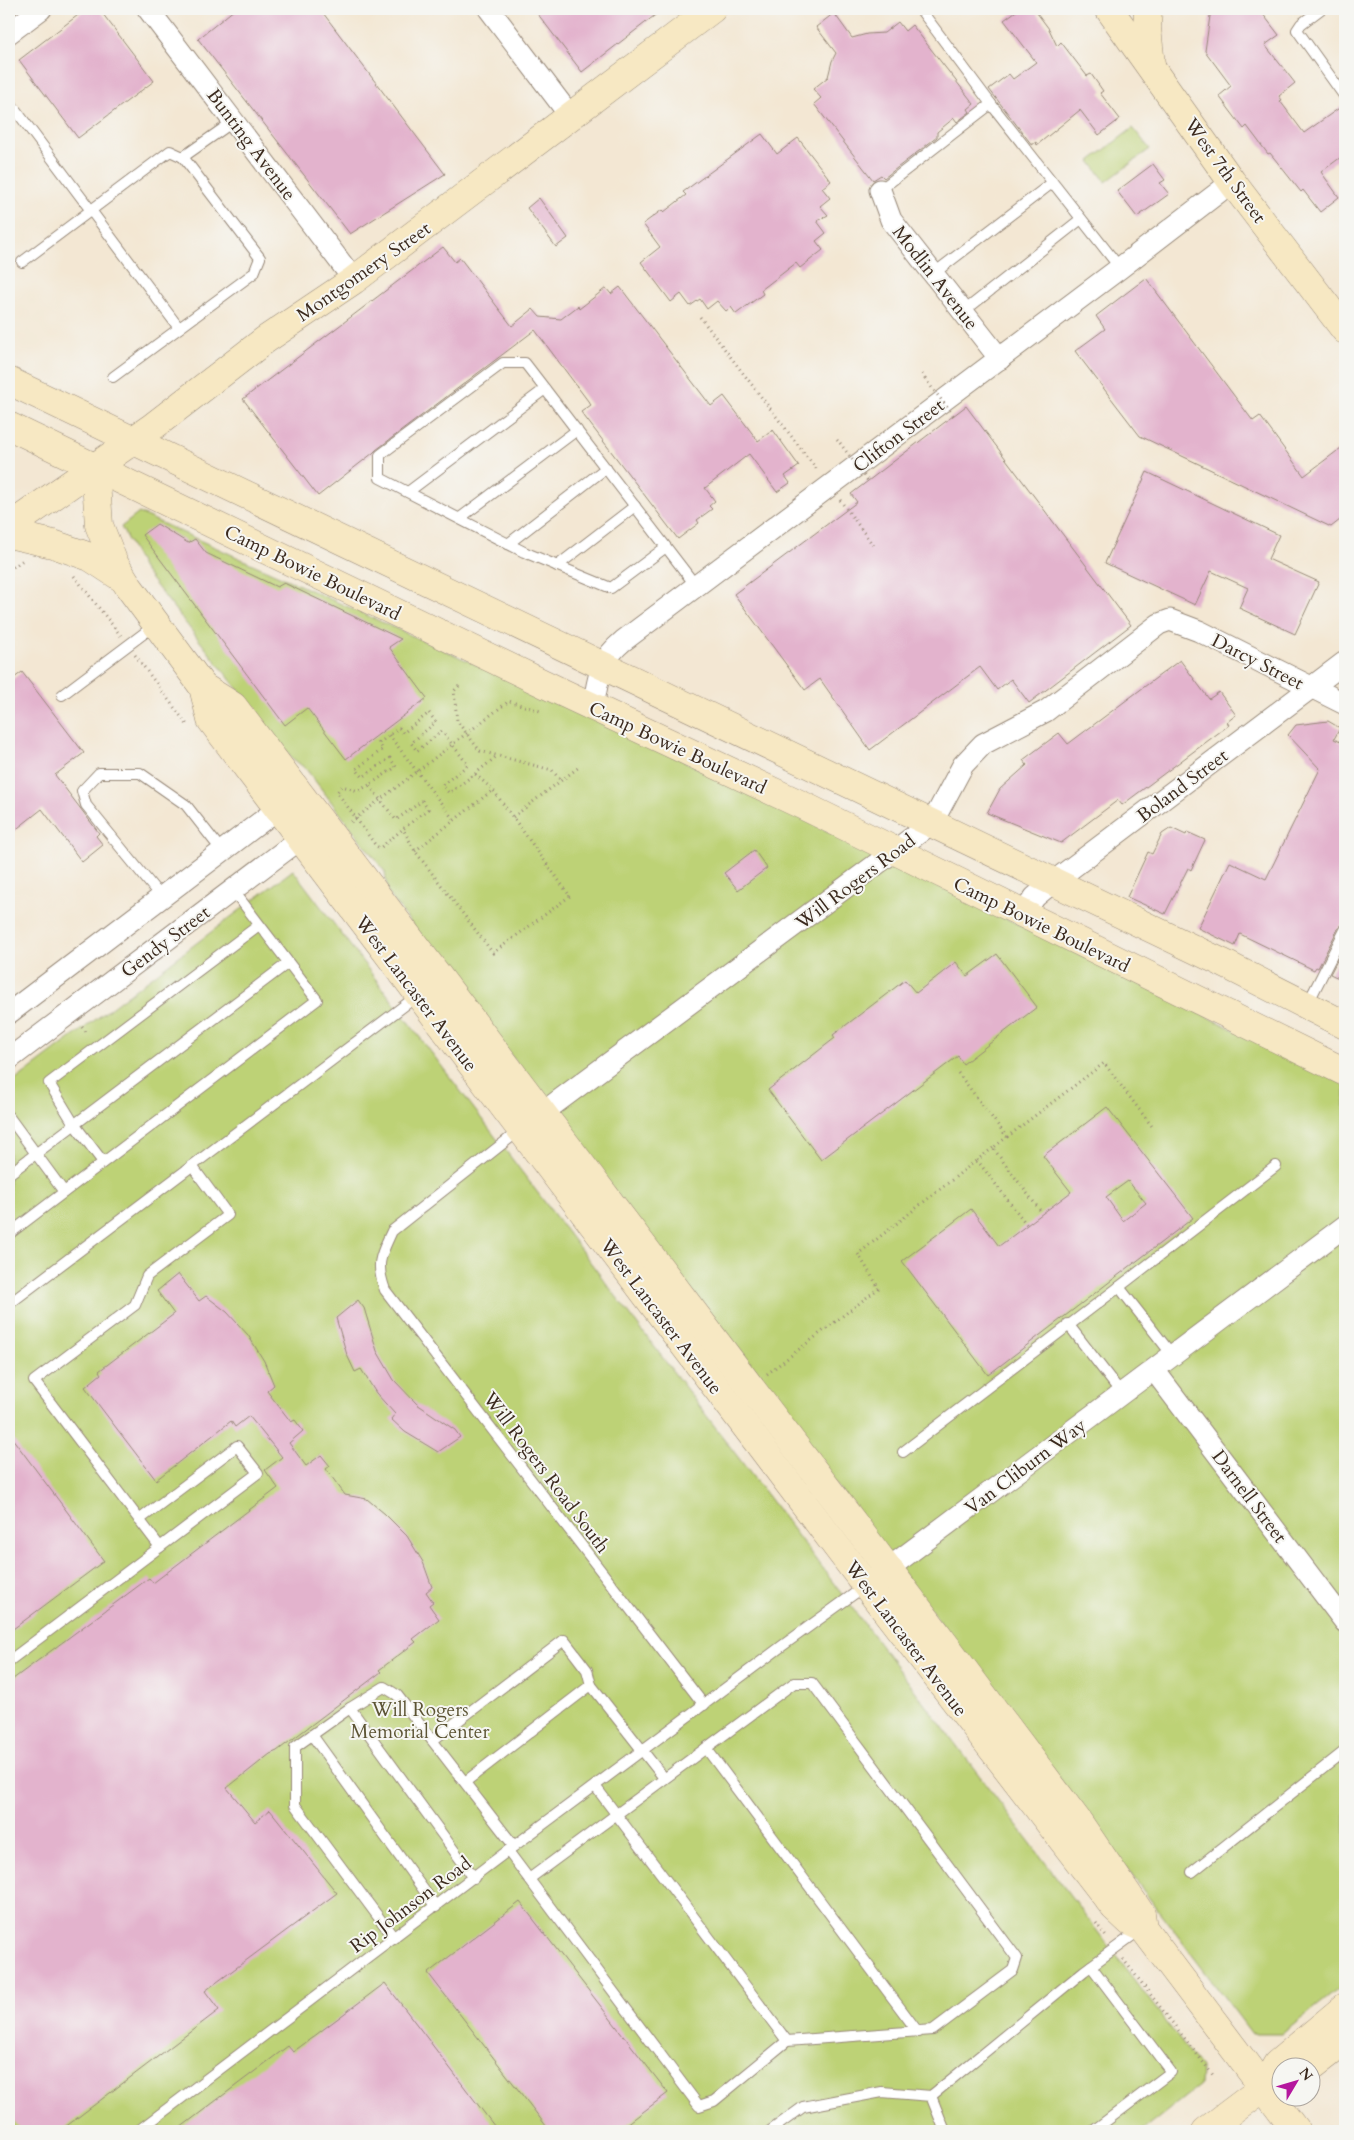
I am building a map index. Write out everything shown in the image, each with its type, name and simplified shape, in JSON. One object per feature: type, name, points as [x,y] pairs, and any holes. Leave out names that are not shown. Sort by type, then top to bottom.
[{"type":"main road","name":"Montgomery Street","points":[[9,527],[42,502],[134,441],[265,340],[354,280],[712,9]]},
{"type":"main road","name":"West 7th Street","points":[[1109,9],[1232,182],[1345,330]]},
{"type":"main road","points":[[1148,9],[1147,28],[1151,66]]},
{"type":"main road","points":[[9,381],[932,823],[1220,962],[1345,1025]]},
{"type":"main road","name":"Camp Bowie Boulevard","points":[[9,426],[593,707],[804,806],[1345,1072]]},
{"type":"main road","name":"West Lancaster Avenue","points":[[95,467],[99,526],[114,563],[122,578],[203,687],[211,720],[288,801],[429,987],[542,1114],[1077,1820],[1141,1914],[1143,1928]]},
{"type":"main road","points":[[9,534],[90,558],[122,578]]},
{"type":"main road","points":[[1153,978],[1172,939]]},
{"type":"main road","points":[[1200,1001],[1220,962]]},
{"type":"main road","name":"West Lancaster Avenue","points":[[429,987],[520,1130],[866,1585],[1114,1907],[1130,1922],[1143,1928],[1272,2086]]},
{"type":"main road","points":[[1284,2058],[1345,2007]]},
{"type":"main road","points":[[1322,2059],[1345,2041]]},
{"type":"main road","points":[[1206,2131],[1272,2086]]},
{"type":"main road","name":"West Lancaster Avenue","points":[[1284,2108],[1296,2131]]},
{"type":"street","points":[[10,28],[41,9]]},
{"type":"street","name":"Bunting Avenue","points":[[148,9],[354,280]]},
{"type":"street","points":[[489,9],[571,117]]},
{"type":"street","name":"Clifton Street","points":[[593,707],[602,665],[608,653],[1000,359],[1232,182]]},
{"type":"street","name":"Modlin Avenue","points":[[880,190],[892,220],[1000,359]]},
{"type":"street","name":"Darcy Street","points":[[1170,620],[1199,631],[1345,704]]},
{"type":"street","name":"Will Rogers Road","points":[[520,1130],[932,823],[963,764],[983,744],[1046,711],[1159,624],[1170,620]]},
{"type":"street","name":"Boland Street","points":[[1023,914],[1035,897],[1053,882],[1345,662]]},
{"type":"street","name":"Gendy Street","points":[[9,1013],[288,801]]},
{"type":"street","name":"Gendy Street","points":[[9,1059],[311,831]]},
{"type":"street","name":"Van Cliburn Way","points":[[866,1585],[1345,1226]]},
{"type":"street","name":"Darnell Street","points":[[1154,1370],[1345,1622]]},
{"type":"lane","points":[[920,9],[1052,183],[1120,268]]},
{"type":"lane","points":[[1321,9],[1301,24],[1297,30],[1345,97]]},
{"type":"lane","points":[[9,101],[179,328]]},
{"type":"lane","points":[[880,190],[991,104]]},
{"type":"lane","points":[[184,157],[234,121]]},
{"type":"lane","points":[[22,262],[170,151],[184,157],[260,258],[254,272],[113,377]]},
{"type":"lane","points":[[933,274],[1052,183]]},
{"type":"lane","points":[[963,312],[1081,219]]},
{"type":"lane","points":[[666,547],[611,588],[508,544],[380,478],[380,455],[503,363],[525,363],[696,586]]},
{"type":"lane","points":[[408,492],[545,388]]},
{"type":"lane","points":[[460,518],[577,430]]},
{"type":"lane","points":[[508,544],[606,468]]},
{"type":"lane","points":[[557,566],[635,506]]},
{"type":"lane","points":[[62,695],[156,624]]},
{"type":"lane","points":[[161,897],[86,805],[82,791],[99,773],[140,773],[186,805],[222,851]]},
{"type":"lane","points":[[9,1234],[317,1000],[233,890]]},
{"type":"lane","points":[[103,1162],[74,1124],[49,1082],[259,924]]},
{"type":"lane","points":[[1307,1006],[1345,930]]},
{"type":"lane","points":[[9,1174],[288,963]]},
{"type":"lane","points":[[9,1304],[429,987]]},
{"type":"lane","points":[[9,1117],[64,1192]]},
{"type":"lane","name":"Will Rogers Road South","points":[[520,1130],[392,1231],[382,1253],[378,1273],[385,1290],[704,1705]]},
{"type":"lane","points":[[160,1547],[34,1381],[135,1305],[147,1276],[228,1214],[192,1166]]},
{"type":"lane","points":[[903,1452],[1276,1166]]},
{"type":"lane","points":[[1119,1287],[1173,1356]]},
{"type":"lane","points":[[1068,1324],[1122,1394]]},
{"type":"lane","points":[[9,1661],[258,1474],[237,1446],[139,1520]]},
{"type":"lane","name":"Van Cliburn Way","points":[[704,1705],[866,1585]]},
{"type":"lane","points":[[433,1740],[564,1640],[587,1670],[591,1684],[664,1778]]},
{"type":"lane","points":[[394,1938],[295,1805],[296,1747],[350,1708],[384,1687],[398,1695],[465,1782],[529,1879],[699,2106],[714,2101],[787,2041],[933,2030],[1013,1970],[1017,1958],[812,1683],[794,1683],[529,1879]]},
{"type":"lane","points":[[465,1782],[591,1684]]},
{"type":"lane","name":"Rip Johnson Road","points":[[138,2131],[704,1705]]},
{"type":"lane","points":[[350,1708],[474,1878]]},
{"type":"lane","points":[[312,1735],[436,1907]]},
{"type":"lane","points":[[706,1748],[918,2032]]},
{"type":"lane","points":[[1192,1872],[1345,1751]]},
{"type":"lane","points":[[595,1786],[787,2041]]},
{"type":"lane","points":[[770,2131],[803,2107],[882,2092],[931,2096],[1091,1966],[1143,1928]]},
{"type":"lane","points":[[1091,1966],[1171,2072],[1094,2131]]},
{"type":"lane","points":[[931,2096],[945,2131]]},
{"type":"path","points":[[700,317],[873,545]]},
{"type":"path","points":[[922,374],[954,416]]},
{"type":"path","points":[[838,442],[868,481]]},
{"type":"path","points":[[73,575],[191,730]]},
{"type":"path","points":[[458,686],[454,691],[457,722],[480,751],[552,770],[561,781]]},
{"type":"path","points":[[351,822],[509,701],[544,712]]},
{"type":"path","points":[[369,785],[396,820],[422,801],[428,809],[380,848],[376,846],[337,792],[342,786],[358,791],[396,766],[390,758],[363,777],[356,769],[383,749],[379,743],[388,735],[398,728],[403,733],[429,713],[436,722],[411,742],[417,751],[442,731],[468,764],[442,785],[449,793],[498,756]]},
{"type":"path","points":[[388,735],[454,820]]},
{"type":"path","points":[[513,817],[579,768]]},
{"type":"path","points":[[403,829],[415,851],[493,953],[570,896],[493,790],[475,774]]},
{"type":"path","points":[[415,851],[493,790]]},
{"type":"path","points":[[766,1375],[879,1288],[858,1254],[1104,1063],[1154,1129]]},
{"type":"path","points":[[958,1072],[1007,1137]]},
{"type":"path","points":[[993,1148],[1042,1213]]},
{"type":"path","points":[[977,1160],[1027,1225]]},
{"type":"green space","points":[[1133,128],[1150,149],[1106,182],[1090,161]]},
{"type":"green space","points":[[139,513],[606,723],[1345,1084],[1345,1984],[1282,2034],[1252,2034],[388,893],[385,872],[306,769],[292,758],[143,569],[121,527]]},
{"type":"green space","name":"Will Rogers Memorial Center","points":[[293,870],[1201,2068],[1200,2085],[1142,2131],[9,2131],[9,1085]]},
{"type":"building","points":[[86,9],[99,9],[154,81],[78,138],[19,60]]},
{"type":"building","points":[[235,9],[320,9],[445,174],[350,234],[198,39]]},
{"type":"building","points":[[534,9],[663,9],[582,72]]},
{"type":"building","points":[[1019,9],[1034,9],[1049,29],[1057,46],[1061,42],[1087,76],[1091,74],[1103,91],[1100,93],[1120,119],[1099,135],[1080,110],[1037,145],[1036,142],[1032,145],[989,89],[1009,74],[1013,79],[1036,62],[1004,20]]},
{"type":"building","points":[[1211,9],[1259,9],[1279,35],[1265,45],[1295,83],[1279,96],[1282,100],[1280,101],[1304,133],[1345,104],[1345,154],[1321,172],[1339,197],[1320,212],[1303,190],[1301,192],[1270,153],[1268,154],[1247,126],[1244,129],[1219,96],[1231,86],[1205,51]]},
{"type":"building","points":[[834,13],[852,38],[867,34],[884,33],[898,22],[905,31],[912,25],[974,104],[968,109],[970,112],[957,122],[954,118],[937,132],[937,137],[884,178],[881,175],[873,180],[814,104],[821,98],[813,89],[828,77],[836,53],[816,27]]},
{"type":"building","points":[[762,134],[777,154],[798,138],[831,181],[822,188],[830,198],[820,206],[828,215],[817,221],[826,233],[816,241],[823,250],[800,268],[796,263],[761,290],[763,294],[736,314],[731,307],[726,311],[717,301],[707,309],[700,299],[690,306],[681,294],[671,302],[641,262],[660,247],[643,224],[662,210],[664,212],[686,195],[683,192]]},
{"type":"building","points":[[1153,164],[1165,180],[1160,183],[1169,194],[1137,217],[1117,191]]},
{"type":"building","points":[[539,198],[568,238],[556,247],[527,208]]},
{"type":"building","points":[[443,247],[455,262],[460,258],[512,326],[533,309],[540,317],[561,319],[578,306],[579,309],[606,288],[611,294],[620,287],[711,406],[724,396],[758,441],[773,430],[799,466],[785,476],[790,483],[777,492],[749,454],[705,488],[715,501],[709,506],[712,509],[697,520],[699,523],[678,539],[581,412],[591,405],[535,330],[318,496],[243,399]]},
{"type":"building","points":[[1146,278],[1253,421],[1260,416],[1304,476],[1345,445],[1345,516],[1331,527],[1140,436],[1075,351],[1105,329],[1096,316]]},
{"type":"building","points":[[966,406],[1131,625],[1029,703],[1011,679],[997,690],[980,667],[870,750],[820,679],[805,690],[734,594],[857,502],[851,494]]},
{"type":"building","points":[[1147,472],[1279,535],[1268,559],[1319,582],[1295,634],[1239,608],[1248,588],[1211,571],[1195,605],[1105,563]]},
{"type":"building","points":[[157,524],[188,543],[195,539],[206,553],[277,587],[284,583],[401,639],[389,647],[427,698],[346,759],[307,708],[285,725],[142,535]]},
{"type":"building","points":[[1180,660],[1209,699],[1219,692],[1236,715],[1227,722],[1229,725],[1122,805],[1118,800],[1061,843],[987,813],[1000,789],[1027,765],[1023,760],[1059,733],[1068,744]]},
{"type":"building","points":[[22,672],[84,753],[55,775],[99,833],[96,836],[103,845],[82,862],[42,809],[9,835],[9,682]]},
{"type":"building","points":[[1328,721],[1340,728],[1334,739],[1345,744],[1345,923],[1339,927],[1318,968],[1316,967],[1314,970],[1240,934],[1235,946],[1198,928],[1230,862],[1266,879],[1320,769],[1288,735],[1296,725]]},
{"type":"building","points":[[1171,828],[1186,835],[1187,832],[1205,840],[1191,870],[1188,868],[1165,914],[1127,897],[1148,852],[1152,854],[1162,834]]},
{"type":"building","points":[[754,850],[767,868],[738,890],[724,873]]},
{"type":"building","points":[[1345,945],[1345,981],[1330,974]]},
{"type":"building","points":[[997,954],[1037,1007],[963,1064],[958,1056],[821,1160],[768,1090],[835,1038],[833,1035],[905,980],[916,993],[956,962],[967,976]]},
{"type":"building","points":[[1107,1107],[1193,1218],[988,1375],[902,1261],[971,1209],[999,1246],[1071,1192],[1043,1156]],"holes":[[[1128,1181],[1146,1203],[1123,1221],[1106,1197]]]},
{"type":"building","points":[[178,1274],[199,1301],[206,1296],[227,1312],[248,1335],[264,1361],[274,1385],[267,1391],[291,1422],[295,1420],[303,1431],[289,1443],[306,1466],[321,1455],[330,1466],[326,1469],[345,1495],[367,1499],[407,1536],[423,1562],[432,1587],[426,1592],[433,1602],[429,1605],[439,1619],[413,1639],[416,1642],[379,1670],[381,1672],[227,1788],[255,1822],[270,1810],[337,1893],[205,1991],[219,2010],[60,2131],[21,2131],[9,2115],[9,1682],[149,1578],[153,1583],[278,1488],[265,1470],[282,1457],[249,1416],[235,1427],[231,1421],[156,1480],[85,1387],[101,1374],[99,1371],[174,1314],[157,1291]]},
{"type":"building","points":[[358,1300],[364,1308],[377,1351],[394,1380],[417,1404],[455,1430],[460,1437],[438,1452],[405,1432],[391,1419],[395,1414],[376,1393],[361,1369],[355,1372],[347,1355],[336,1318]]},
{"type":"building","points":[[9,1434],[104,1561],[9,1632]]},
{"type":"building","points":[[520,1902],[668,2093],[618,2131],[550,2131],[428,1973]]},
{"type":"building","points":[[385,1983],[498,2131],[176,2131],[288,2046],[293,2052]]}]
